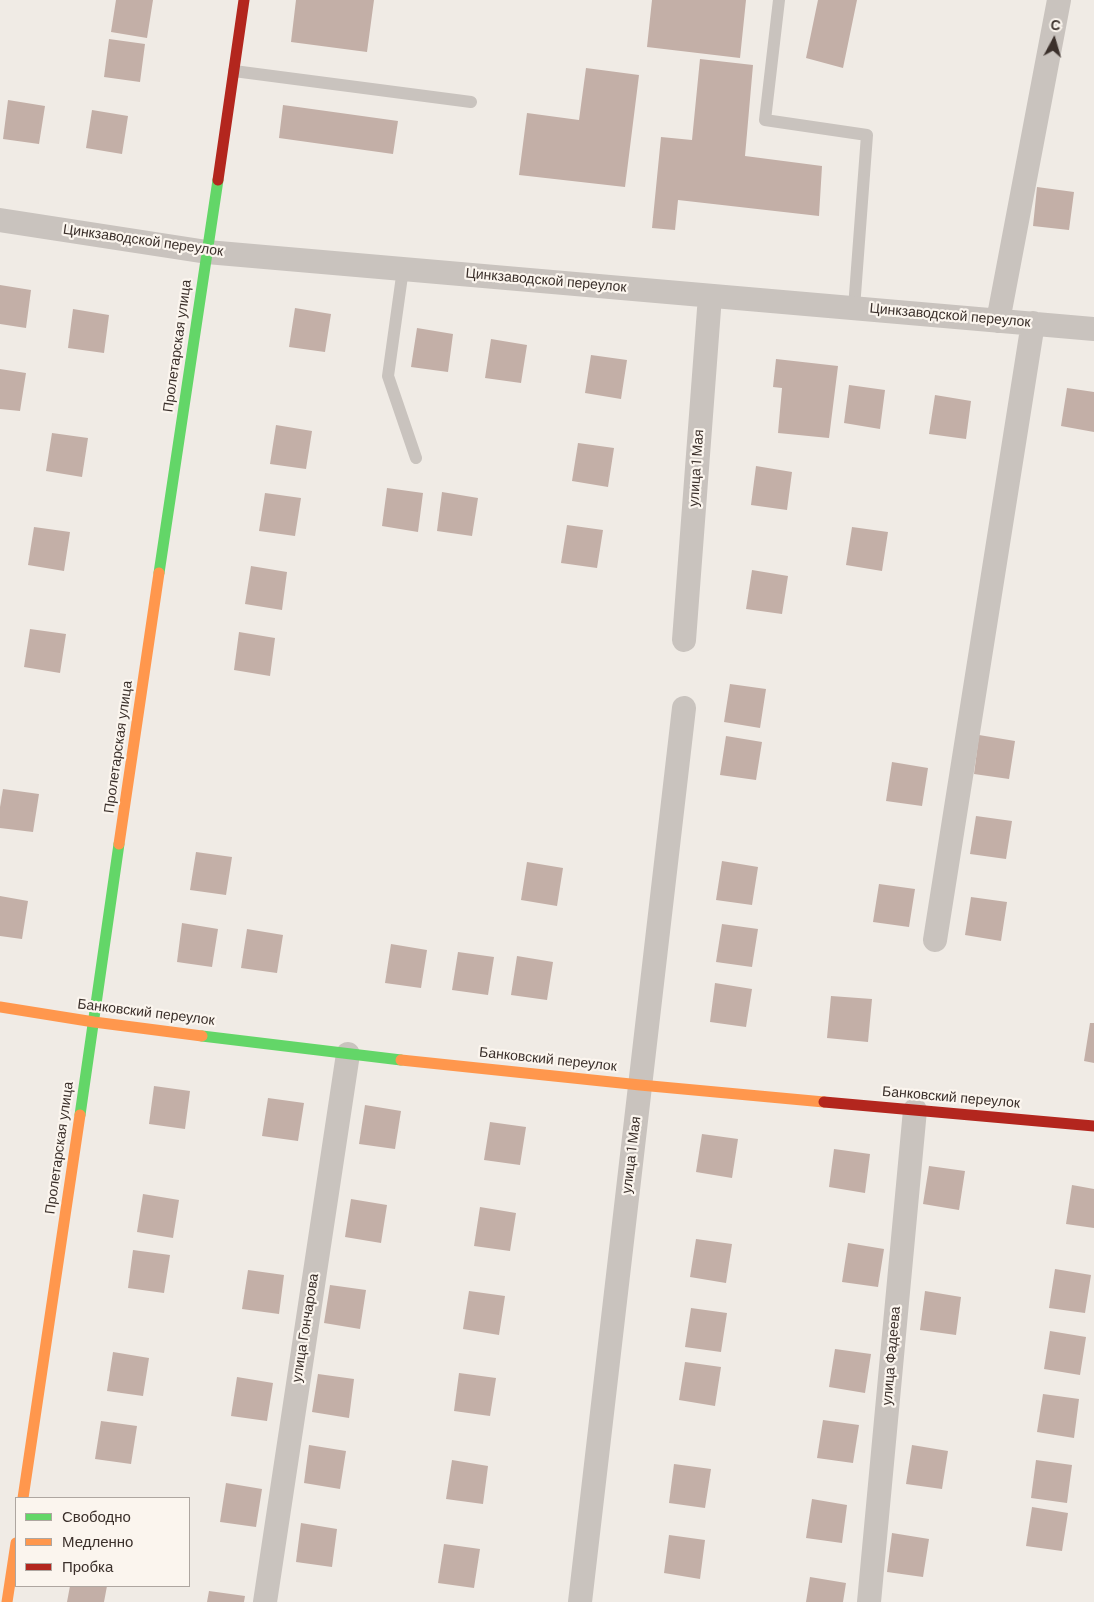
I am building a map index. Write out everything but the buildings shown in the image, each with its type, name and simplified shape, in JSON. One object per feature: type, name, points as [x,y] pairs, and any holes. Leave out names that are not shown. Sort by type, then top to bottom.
[{"type":"main road","name":"Пролетарская улица","points":[[23,1497],[244,0]]},
{"type":"main road","name":"Банковский переулок","points":[[0,1008],[94,1022],[348,1054],[640,1085],[1094,1126]]},
{"type":"main road","points":[[7,1602],[15,1550]]},
{"type":"street","points":[[998,321],[1059,0]]},
{"type":"street","name":"Цинкзаводской переулок","points":[[0,220],[207,252],[1094,329]]},
{"type":"street","name":"улица 1 Мая","points":[[684,640],[710,296]]},
{"type":"street","points":[[936,940],[1033,323]]},
{"type":"street","name":"улица 1 Мая","points":[[580,1602],[684,708]]},
{"type":"street","name":"улица Гончарова","points":[[264,1602],[348,1054]]},
{"type":"street","name":"улица Фадеева","points":[[869,1602],[915,1110]]},
{"type":"lane","points":[[779,0],[765,120],[866,135],[854,308]]},
{"type":"lane","points":[[234,70],[471,102]]},
{"type":"lane","points":[[403,269],[388,376],[416,458]]},
{"type":"traffic: fast","points":[[159,573],[218,180]]},
{"type":"traffic: fast","points":[[80,1115],[119,844]]},
{"type":"traffic: fast","points":[[202,1036],[401,1060]]},
{"type":"traffic: slow","points":[[119,844],[159,573]]},
{"type":"traffic: slow","points":[[0,1007],[202,1036]]},
{"type":"traffic: slow","points":[[401,1060],[824,1102]]},
{"type":"traffic: slow","points":[[23,1497],[80,1115]]},
{"type":"traffic: slow","points":[[7,1602],[15,1550]]},
{"type":"traffic: jam","points":[[218,180],[244,0]]},
{"type":"traffic: jam","points":[[824,1102],[1094,1126]]}]
